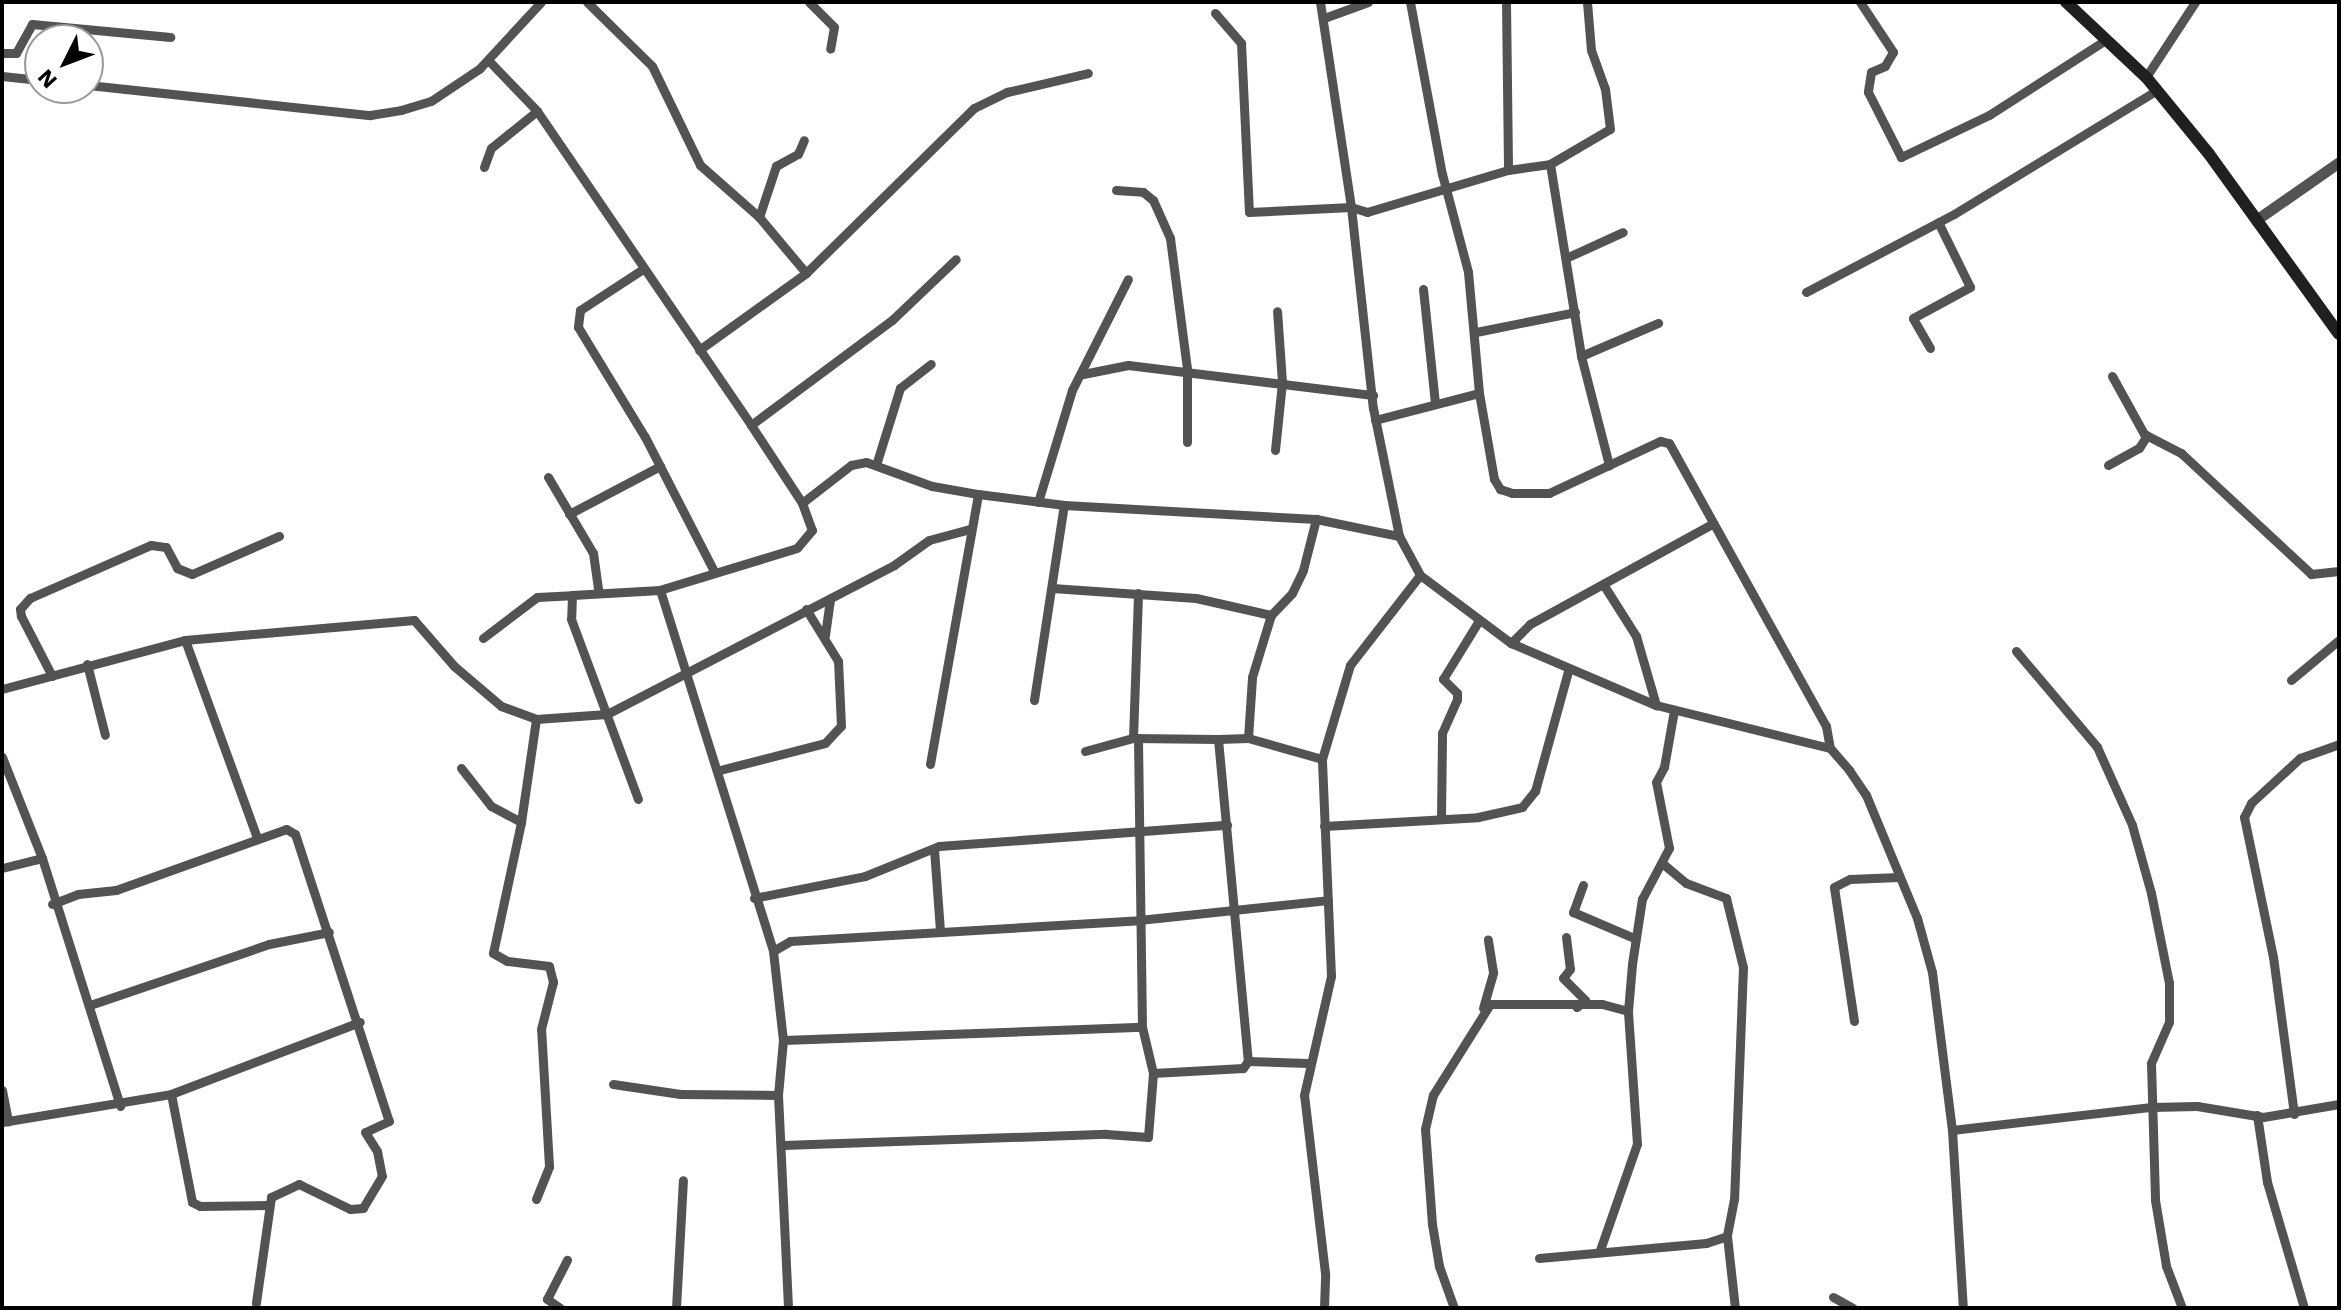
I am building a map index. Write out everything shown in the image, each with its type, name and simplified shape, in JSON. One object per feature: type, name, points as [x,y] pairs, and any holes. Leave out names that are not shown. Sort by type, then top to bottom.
[{"type":"main road","points":[[2069,3],[2157,90],[2338,331]]},
{"type":"street","points":[[104,87],[370,115],[431,101],[488,60],[541,2]]},
{"type":"street","points":[[587,2],[652,66],[700,165],[759,217],[806,273]]},
{"type":"street","points":[[809,2],[834,27],[830,49]]},
{"type":"street","points":[[1320,2],[1351,207],[1375,420],[1399,536],[1420,575],[1478,622],[1511,643],[1568,671],[1656,705],[1830,748]]},
{"type":"street","points":[[1324,18],[1368,2]]},
{"type":"street","points":[[1410,2],[1446,190],[1468,272],[1476,332],[1479,393],[1500,489],[1533,496],[1549,493],[1660,441],[1669,443],[1710,525],[1826,726],[1830,748],[1866,795],[1932,972],[1952,1130],[1963,1308]]},
{"type":"street","points":[[1506,2],[1508,170]]},
{"type":"street","points":[[1215,13],[1241,43],[1248,123],[1247,210],[1351,207],[1367,212],[1508,170],[1550,164],[1610,129],[1605,89],[1591,50],[1587,2]]},
{"type":"street","points":[[1860,2],[1893,52],[1885,66],[1871,72],[1868,92],[1901,157],[1989,115],[2107,39]]},
{"type":"street","points":[[2146,77],[2195,2]]},
{"type":"street","points":[[2,53],[16,53],[32,24],[170,37]]},
{"type":"street","points":[[483,638],[537,597],[598,590],[660,590],[805,544],[812,530],[802,503],[751,425],[537,111],[488,60]]},
{"type":"street","points":[[699,350],[806,273],[974,108],[1007,92],[1088,73]]},
{"type":"street","points":[[2,76],[24,78]]},
{"type":"street","points":[[1806,292],[2090,136],[2157,90]]},
{"type":"street","points":[[484,167],[491,148],[537,111]]},
{"type":"street","points":[[759,217],[776,166],[798,154],[804,140]]},
{"type":"street","points":[[2256,220],[2339,162]]},
{"type":"street","points":[[1550,164],[1568,257],[1581,356],[1609,465]]},
{"type":"street","points":[[1116,190],[1143,192],[1159,210],[1179,283],[1187,369],[1187,442]]},
{"type":"street","points":[[1930,348],[1913,318],[1970,287],[1938,222]]},
{"type":"street","points":[[1568,257],[1623,232]]},
{"type":"street","points":[[751,425],[892,320],[956,259]]},
{"type":"street","points":[[643,269],[580,310],[578,327],[660,466],[714,571]]},
{"type":"street","points":[[1038,502],[1072,390],[1083,374],[1128,279]]},
{"type":"street","points":[[1423,289],[1435,403]]},
{"type":"street","points":[[1275,450],[1282,382],[1277,311]]},
{"type":"street","points":[[1476,332],[1575,312]]},
{"type":"street","points":[[1581,356],[1658,323]]},
{"type":"street","points":[[876,465],[900,388],[931,364]]},
{"type":"street","points":[[1083,374],[1128,365],[1187,369],[1373,395]]},
{"type":"street","points":[[2112,376],[2147,435],[2181,453],[2311,574],[2339,571]]},
{"type":"street","points":[[1375,420],[1479,393]]},
{"type":"street","points":[[2108,465],[2139,448],[2147,435]]},
{"type":"street","points":[[802,503],[851,465],[876,465],[932,486],[978,494],[1064,505],[1316,519],[1399,536]]},
{"type":"street","points":[[569,514],[660,466]]},
{"type":"street","points":[[548,477],[593,553],[598,590]]},
{"type":"street","points":[[930,764],[978,494]]},
{"type":"street","points":[[1034,700],[1064,505]]},
{"type":"street","points":[[1248,738],[1252,677],[1271,615],[1292,593],[1303,570],[1316,519]]},
{"type":"street","points":[[1511,643],[1530,624],[1710,525]]},
{"type":"street","points":[[2,689],[185,640],[414,620],[486,697],[536,719],[607,714],[644,691],[685,675],[830,598],[929,540],[970,529]]},
{"type":"street","points":[[52,676],[21,616],[20,609],[30,598],[151,545],[166,547],[177,568],[192,574],[279,536]]},
{"type":"street","points":[[1324,1308],[1325,1273],[1307,1138],[1308,1063],[1329,999],[1322,759],[1350,665],[1420,575]]},
{"type":"street","points":[[1603,584],[1636,636],[1656,705]]},
{"type":"street","points":[[1052,588],[1196,598],[1271,615]]},
{"type":"street","points":[[660,590],[685,675],[720,770],[754,898],[773,951],[783,1040],[778,1095],[783,1145],[788,1308]]},
{"type":"street","points":[[783,1145],[1106,1134],[1140,1139],[1152,1132],[1153,1073],[1142,1027],[1139,920],[1136,740],[1138,593]]},
{"type":"street","points":[[572,595],[571,619],[638,799]]},
{"type":"street","points":[[825,635],[830,598]]},
{"type":"street","points":[[720,770],[816,746],[836,735],[841,726],[839,674],[825,635],[806,609]]},
{"type":"street","points":[[1441,818],[1442,733],[1457,700],[1457,693],[1443,679],[1478,622]]},
{"type":"street","points":[[185,640],[257,838]]},
{"type":"street","points":[[2291,680],[2339,640]]},
{"type":"street","points":[[2016,651],[2097,747],[2132,825],[2169,983],[2169,1022],[2151,1063],[2152,1107],[2157,1220],[2182,1308]]},
{"type":"street","points":[[87,664],[105,735]]},
{"type":"street","points":[[1324,826],[1478,817],[1522,807],[1535,791],[1568,671]]},
{"type":"street","points":[[1600,1250],[1637,1144],[1628,1011],[1634,938],[1642,899],[1670,841],[1656,782],[1664,767],[1674,710]]},
{"type":"street","points":[[536,719],[521,822],[493,953],[507,961],[549,966],[553,982],[541,1029],[549,1166],[536,1199]]},
{"type":"street","points":[[1085,751],[1136,740],[1248,738],[1322,759]]},
{"type":"street","points":[[1153,1073],[1243,1068],[1248,1061],[1218,739]]},
{"type":"street","points":[[2294,1114],[2273,957],[2244,817],[2251,803],[2300,758],[2339,744]]},
{"type":"street","points":[[2,757],[42,858],[52,904],[90,1005],[120,1106]]},
{"type":"street","points":[[461,768],[491,806],[521,822]]},
{"type":"street","points":[[754,898],[865,876],[934,849],[974,842],[1137,835],[1227,825]]},
{"type":"street","points":[[52,904],[69,896],[116,890],[286,829],[295,834],[389,1116],[387,1123],[365,1132],[377,1151],[382,1176],[358,1211],[299,1184],[277,1193],[268,1205],[256,1303]]},
{"type":"street","points":[[934,849],[940,931]]},
{"type":"street","points":[[2,868],[42,858]]},
{"type":"street","points":[[1662,863],[1686,883],[1726,898],[1743,967],[1735,1184],[1727,1236],[1735,1308]]},
{"type":"street","points":[[1854,1021],[1834,887],[1850,879],[1899,877]]},
{"type":"street","points":[[1583,885],[1573,912],[1634,938]]},
{"type":"street","points":[[773,951],[790,941],[1139,920],[1328,900]]},
{"type":"street","points":[[90,1005],[269,944],[329,932]]},
{"type":"street","points":[[1566,937],[1570,969],[1563,978],[1585,1000],[1577,1007]]},
{"type":"street","points":[[1454,1308],[1437,1254],[1425,1129],[1433,1095],[1468,1046],[1481,1015],[1493,972],[1488,939]]},
{"type":"street","points":[[1481,1015],[1490,1004],[1577,1007],[1602,1004],[1628,1011]]},
{"type":"street","points":[[2,1090],[5,1122],[120,1106],[171,1094],[360,1022]]},
{"type":"street","points":[[783,1040],[1142,1027]]},
{"type":"street","points":[[1248,1061],[1308,1063]]},
{"type":"street","points":[[613,1084],[680,1094],[778,1095]]},
{"type":"street","points":[[171,1094],[192,1202],[200,1206],[268,1205]]},
{"type":"street","points":[[1952,1130],[2152,1107],[2257,1115],[2294,1114],[2339,1105]]},
{"type":"street","points":[[2257,1115],[2267,1182],[2304,1308]]},
{"type":"street","points":[[676,1308],[683,1180]]},
{"type":"street","points":[[1539,1258],[1600,1250],[1706,1243],[1727,1236]]},
{"type":"street","points":[[560,1308],[547,1299],[567,1260]]},
{"type":"street","points":[[1833,1297],[1853,1308]]}]
